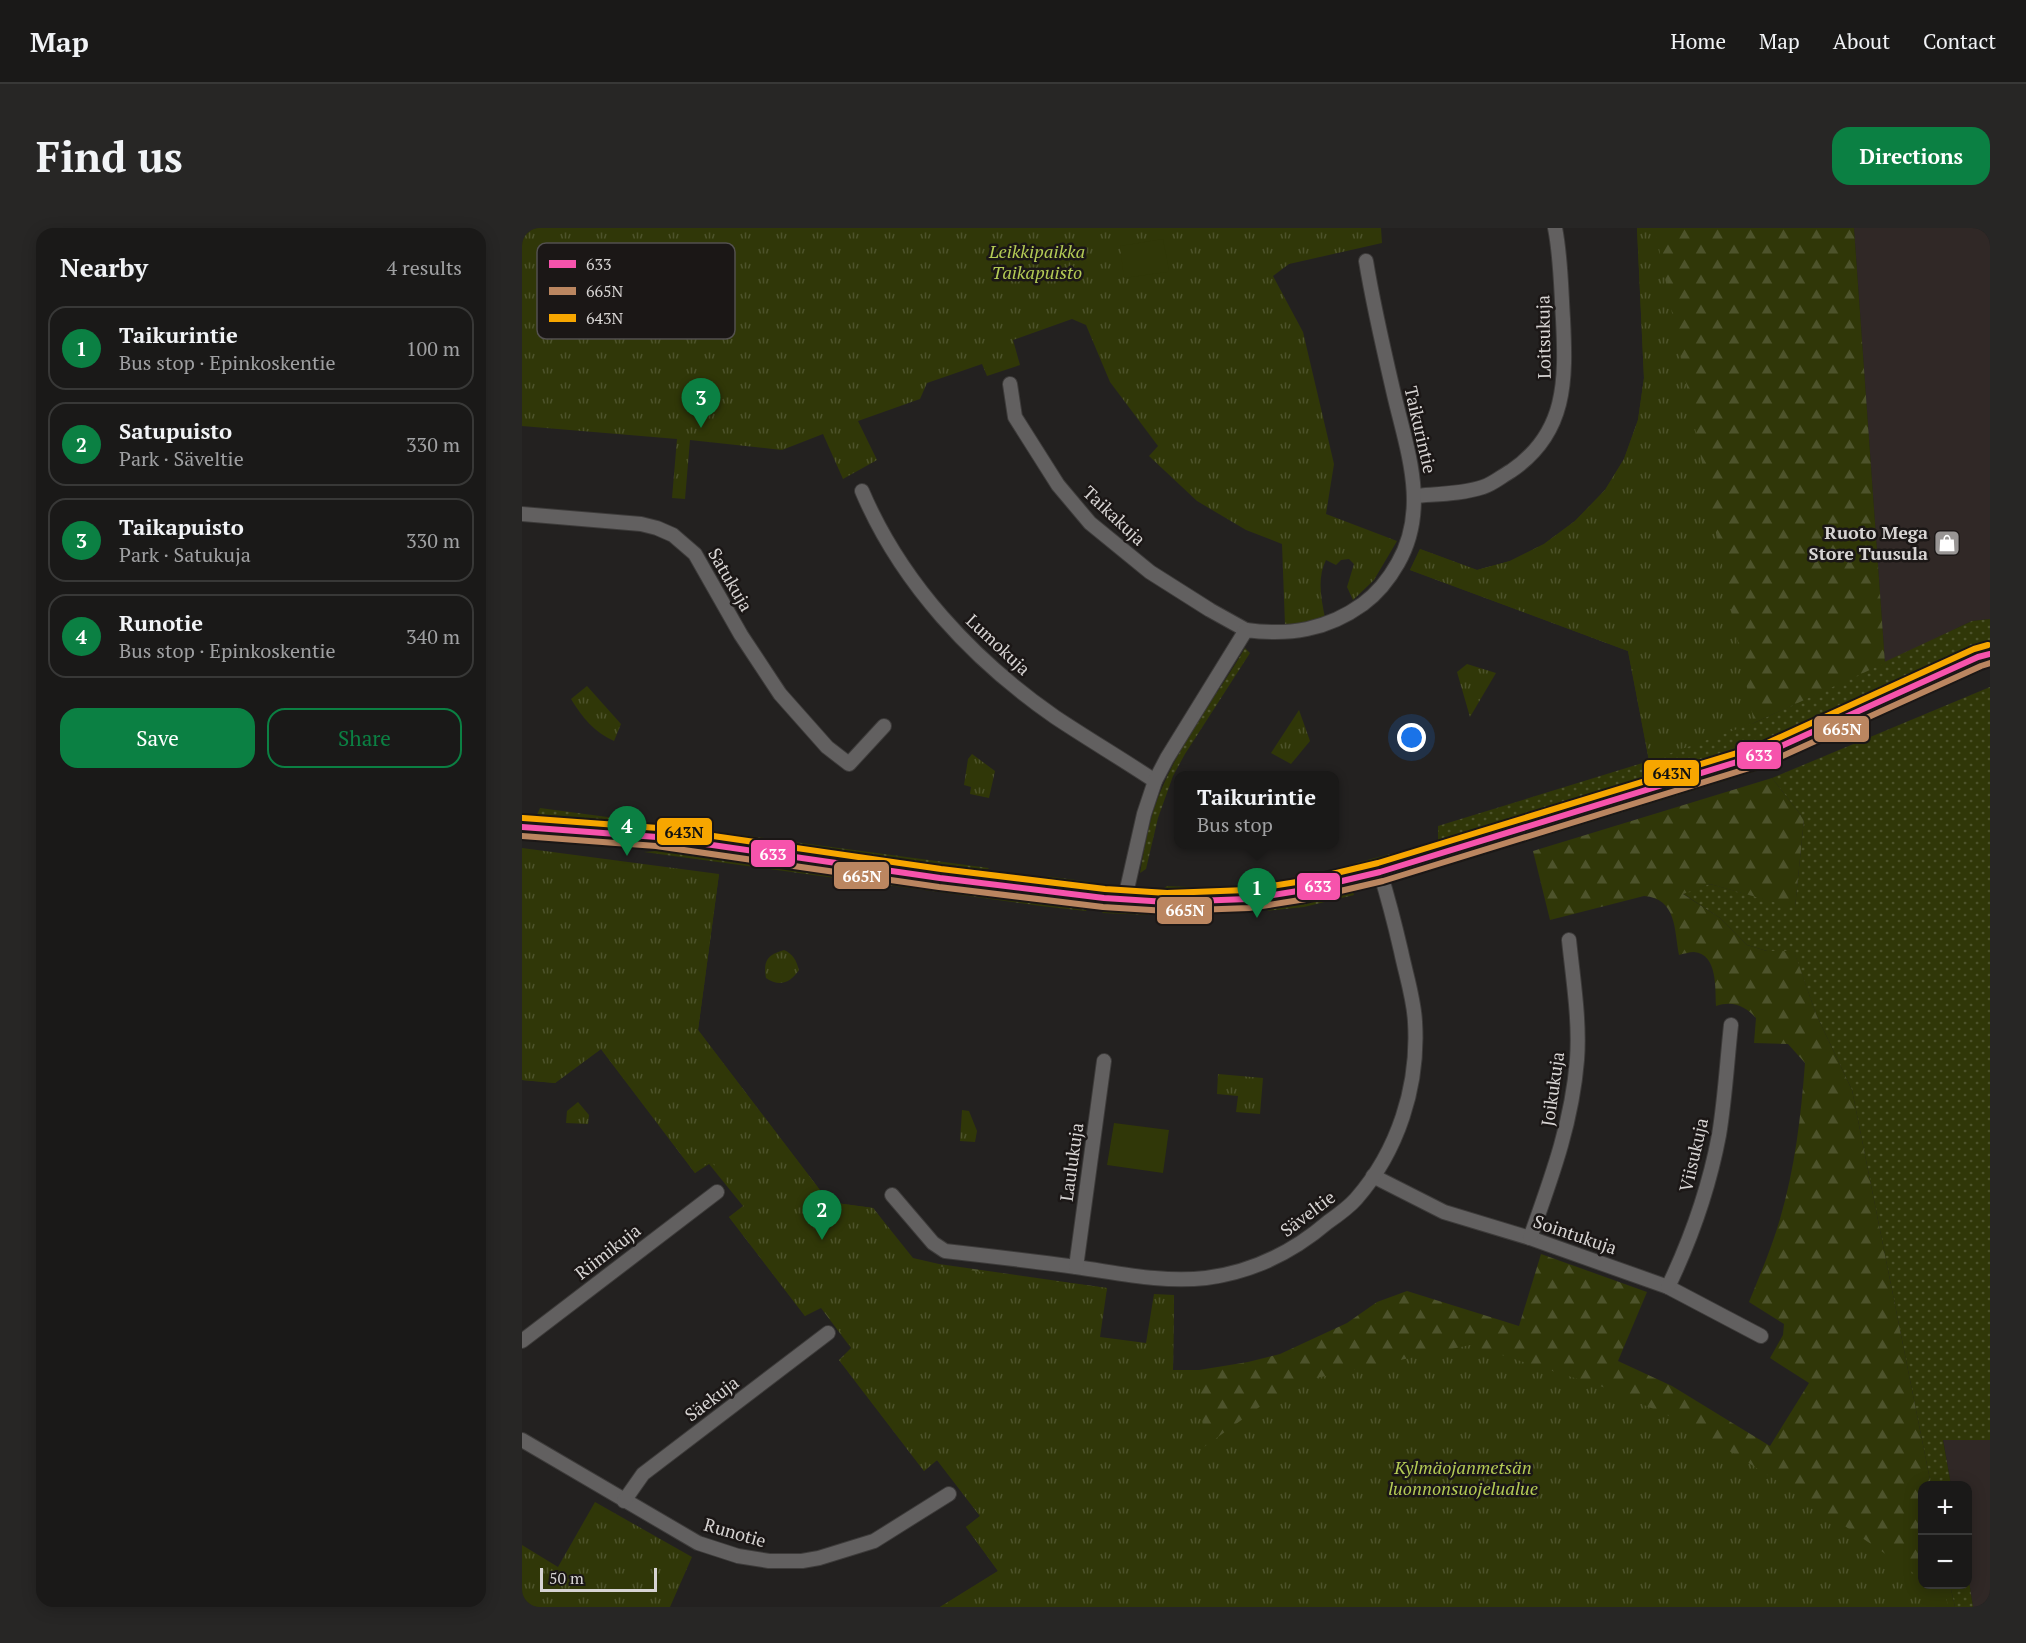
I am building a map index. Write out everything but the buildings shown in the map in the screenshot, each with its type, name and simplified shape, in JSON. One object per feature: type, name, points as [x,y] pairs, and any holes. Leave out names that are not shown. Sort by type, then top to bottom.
[{"type":"street","name":"Loitsukuja","points":[[1415,496],[1483,487],[1522,463],[1550,429],[1558,412],[1565,366],[1559,252],[1555,228]]},
{"type":"street","name":"Taikurintie","points":[[1246,630],[1293,633],[1336,621],[1373,597],[1385,584],[1403,555],[1413,519],[1415,496],[1412,471],[1378,327],[1366,261]]},
{"type":"street","name":"Taikakuja","points":[[1010,384],[1015,417],[1058,485],[1090,523],[1154,574],[1246,630]]},
{"type":"street","name":"Lumokuja","points":[[862,491],[875,521],[905,569],[931,603],[968,644],[1000,674],[1054,716],[1155,781]]},
{"type":"street","name":"Satukuja","points":[[522,513],[648,525],[665,531],[684,543],[701,564],[741,635],[780,694],[827,747],[849,764],[884,726]]},
{"type":"street","points":[[1125,898],[1144,814],[1155,781],[1246,630]]},
{"type":"street","points":[[522,827],[656,837],[929,876],[1125,898],[1200,901],[1256,899],[1321,888],[1380,872],[1760,755],[1978,657],[1990,654]]},
{"type":"street","name":"Säveltie","points":[[892,1195],[933,1243],[945,1251],[1132,1276],[1179,1279],[1218,1276],[1255,1266],[1282,1255],[1309,1239],[1355,1200],[1373,1176],[1399,1128],[1412,1083],[1415,1041],[1412,999],[1380,872]]},
{"type":"street","name":"Joikukuja","points":[[1530,1238],[1562,1146],[1574,1089],[1577,1038],[1569,940]]},
{"type":"street","name":"Viisukuja","points":[[1668,1287],[1695,1224],[1711,1172],[1719,1134],[1731,1025]]},
{"type":"street","name":"Laulukuja","points":[[1076,1268],[1104,1061]]},
{"type":"street","name":"Sointukuja","points":[[1373,1176],[1444,1212],[1530,1238],[1668,1287],[1761,1336]]},
{"type":"street","name":"Riimikuja","points":[[522,1341],[717,1192]]},
{"type":"street","name":"Säekuja","points":[[624,1501],[643,1474],[828,1333]]},
{"type":"street","name":"Runotie","points":[[522,1440],[698,1543],[716,1550],[769,1561],[802,1561],[839,1553],[882,1538],[949,1494]]},
{"type":"shaded area","points":[[1854,228],[1990,228],[1990,619],[1972,621],[1885,663]]},
{"type":"shaded area","points":[[1943,1439],[1990,1440],[1990,1607],[1973,1607],[1970,1589],[1972,1589],[1972,1481],[1950,1481]]},
{"type":"green space","name":"Leikkipaikka Taikapuisto","points":[[522,228],[1381,228],[1382,243],[1289,264],[1273,276],[1303,332],[1334,464],[1326,514],[1397,541],[1374,580],[1353,600],[1347,587],[1354,564],[1349,559],[1341,560],[1336,565],[1326,560],[1321,574],[1321,596],[1325,618],[1302,625],[1285,625],[1282,544],[1246,530],[1197,501],[1149,456],[1158,446],[1110,382],[1086,325],[1072,319],[1013,340],[1020,365],[987,376],[982,364],[927,383],[920,399],[858,421],[877,460],[843,479],[823,434],[782,450],[690,440],[685,499],[672,498],[677,439],[522,426]]},
{"type":"green space","points":[[1637,228],[1854,228],[1885,663],[1754,723],[1647,749],[1628,651],[1410,570],[1420,549],[1477,570],[1510,561],[1544,544],[1575,521],[1605,490],[1624,459],[1638,420],[1644,378]]},
{"type":"green space","points":[[1637,228],[1655,228],[1754,723],[1649,761],[1628,651],[1410,570],[1420,549],[1477,570],[1510,561],[1544,544],[1575,521],[1605,490],[1624,459],[1638,420],[1644,378]]},
{"type":"green space","points":[[1163,239],[1169,270],[1167,272],[1124,278],[1120,246]]},
{"type":"green space","points":[[1990,619],[1990,643],[1752,749],[1438,844],[1438,826],[1649,761],[1647,749],[1754,723],[1972,621]]},
{"type":"green space","points":[[1245,648],[1250,653],[1174,771],[1158,818],[1146,869],[1140,873],[1154,808],[1170,770],[1190,734]]},
{"type":"green space","points":[[1467,664],[1496,673],[1470,717],[1457,672]]},
{"type":"green space","points":[[1979,666],[1981,671],[1766,768],[1428,872],[1421,867],[1761,764]]},
{"type":"green space","points":[[587,686],[621,724],[614,741],[589,723],[571,699]]},
{"type":"green space","points":[[1990,687],[1990,1440],[1943,1440],[1950,1481],[1930,1481],[1852,1090],[1816,1014],[1794,952],[1767,951],[1747,945],[1720,918],[1682,893],[1710,884],[1795,907],[1804,819],[1772,778]]},
{"type":"green space","points":[[1299,710],[1310,741],[1291,764],[1271,753]]},
{"type":"green space","points":[[972,754],[995,771],[989,798],[970,794],[971,787],[964,785],[968,759]]},
{"type":"green space","name":"Kylmäojanmetsän luonnonsuojelualue","points":[[1772,778],[1804,819],[1795,908],[1710,884],[1683,894],[1720,918],[1747,945],[1767,951],[1794,951],[1816,1014],[1852,1090],[1930,1481],[1918,1481],[1918,1589],[1951,1589],[1955,1607],[940,1607],[998,1571],[966,1527],[980,1516],[937,1460],[924,1471],[839,1360],[851,1348],[821,1308],[805,1316],[729,1217],[743,1206],[709,1164],[695,1173],[601,1049],[555,1083],[522,1080],[719,874],[698,1030],[829,1202],[873,1208],[913,1258],[939,1264],[1107,1288],[1096,1337],[1150,1345],[1174,1295],[1173,1370],[1199,1370],[1280,1354],[1347,1323],[1377,1302],[1407,1291],[1519,1326],[1541,1254],[1647,1292],[1618,1361],[1672,1386],[1770,1446],[1809,1383],[1770,1358],[1783,1335],[1784,1324],[1749,1302],[1766,1261],[1790,1181],[1802,1103],[1805,1063],[1788,1044],[1754,1043],[1756,1018],[1748,1010],[1733,1004],[1716,1006],[1714,973],[1711,965],[1702,954],[1694,952],[1679,955],[1672,917],[1663,903],[1655,898],[1644,896],[1550,920],[1533,851]]},
{"type":"green space","points":[[540,808],[989,868],[959,871],[670,832],[536,817]]},
{"type":"green space","name":"Kylmäojanmetsän luonnonsuojelualue","points":[[522,848],[719,874],[698,1030],[829,1202],[873,1208],[914,1263],[1107,1288],[1100,1337],[1146,1343],[1154,1294],[1174,1295],[1173,1370],[1199,1370],[1204,1447],[1293,1383],[1470,1345],[1603,1387],[1683,1422],[1801,1496],[1918,1576],[1918,1589],[1937,1589],[1946,1595],[1948,1607],[940,1607],[998,1571],[966,1527],[980,1516],[937,1460],[924,1471],[839,1360],[853,1349],[819,1304],[805,1316],[729,1217],[744,1206],[711,1161],[695,1173],[601,1049],[555,1083],[522,1080]]},
{"type":"green space","points":[[669,850],[1090,905],[1086,911],[1041,906],[644,852]]},
{"type":"green space","points":[[1401,851],[1405,854],[1356,868],[1356,863]]},
{"type":"green space","points":[[1344,867],[1347,872],[1256,888],[1211,891],[1163,889],[1167,886],[1207,888],[1268,884]]},
{"type":"green space","points":[[1045,876],[1091,882],[1092,888]]},
{"type":"green space","points":[[1352,888],[1354,895],[1304,907],[1266,911],[1297,901]]},
{"type":"green space","points":[[1100,906],[1154,909],[1151,915],[1103,913]]},
{"type":"green space","points":[[1163,909],[1212,915],[1166,915]]},
{"type":"green space","points":[[784,950],[794,958],[799,970],[789,980],[776,983],[766,978],[765,967],[770,957]]},
{"type":"green space","points":[[1218,1074],[1263,1078],[1260,1114],[1236,1112],[1238,1096],[1217,1094]]},
{"type":"green space","points":[[578,1102],[589,1115],[588,1124],[566,1123],[567,1111]]},
{"type":"green space","points":[[962,1110],[969,1111],[977,1131],[975,1142],[960,1141]]},
{"type":"green space","points":[[1114,1123],[1169,1130],[1163,1173],[1107,1165]]},
{"type":"green space","points":[[595,1502],[692,1557],[670,1607],[522,1607],[522,1545],[558,1567]]},
{"type":"green space","points":[[1951,1589],[1970,1589],[1973,1607],[1955,1607]]},
{"type":"transit line","name":"643N","points":[[523,818],[658,828],[941,869],[1105,889],[1167,893],[1247,890],[1303,881],[1378,863],[1763,745],[1974,649],[1988,645]]},
{"type":"transit line","name":"633","points":[[522,827],[657,837],[940,878],[1104,898],[1167,902],[1248,899],[1304,890],[1380,872],[1766,753],[1978,657],[1990,654]]},
{"type":"transit line","name":"665N","points":[[522,836],[656,846],[939,887],[1103,907],[1167,911],[1249,908],[1306,899],[1383,881],[1769,762],[1990,663]]},
{"type":"place","name":"Taikapuisto","points":[[701,428]]},
{"type":"place","name":"Ruoto Mega Store Tuusula","points":[[1947,543]]},
{"type":"place","name":"Runotie","points":[[627,856]]},
{"type":"place","name":"Taikurintie","points":[[1257,918]]},
{"type":"place","name":"Satupuisto","points":[[822,1240]]}]
